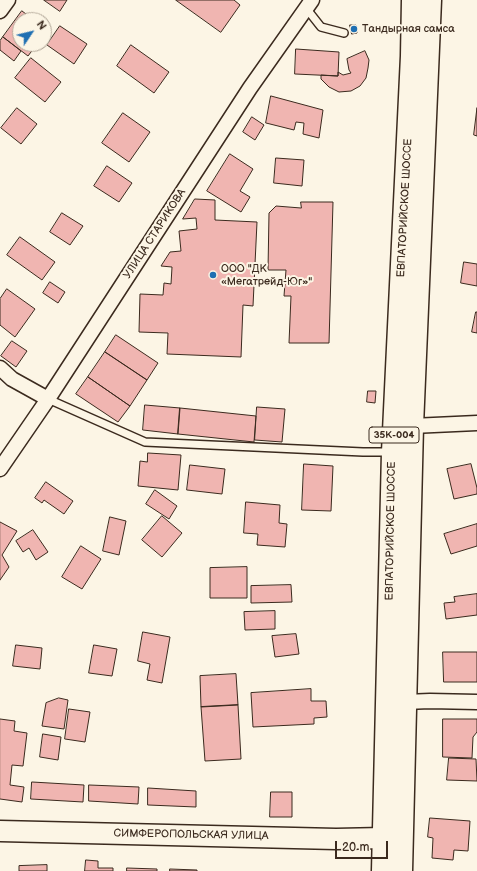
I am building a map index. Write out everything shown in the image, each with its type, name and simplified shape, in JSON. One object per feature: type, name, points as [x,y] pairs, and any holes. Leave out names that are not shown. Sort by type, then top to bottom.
[{"type":"main road","name":"ЕВПАТОРИЙСКОЕ ШОССЕ","points":[[401,871],[412,426],[417,0]]},
{"type":"main road","name":"ЕВПАТОРИЙСКОЕ ШОССЕ","points":[[383,871],[393,452],[412,56],[417,0]]},
{"type":"street","points":[[0,11],[8,0]]},
{"type":"street","name":"УЛИЦА СТАРИКОВА","points":[[0,469],[48,400],[254,82],[309,4]]},
{"type":"street","points":[[0,368],[12,379],[48,400]]},
{"type":"street","points":[[412,426],[477,423]]},
{"type":"street","points":[[405,702],[477,702]]},
{"type":"street","name":"СИМФЕРОПОЛЬСКАЯ УЛИЦА","points":[[0,831],[347,839],[383,838]]},
{"type":"lane","points":[[309,4],[321,27],[344,32]]},
{"type":"lane","points":[[48,400],[145,442],[363,452],[393,452]]},
{"type":"building","points":[[44,0],[67,0],[60,11]]},
{"type":"building","points":[[176,0],[234,0],[240,5],[221,32]]},
{"type":"building","points":[[12,25],[12,44],[3,37]]},
{"type":"building","name":"Тандырная самса","points":[[350,25],[356,25],[357,33],[352,34]]},
{"type":"building","points":[[60,26],[87,44],[74,64],[52,49],[52,38]]},
{"type":"building","points":[[3,37],[12,44],[12,52],[20,52],[14,61],[0,50],[0,41]]},
{"type":"building","points":[[131,45],[169,72],[154,93],[117,66]]},
{"type":"building","points":[[296,49],[339,52],[338,76],[295,74]]},
{"type":"building","points":[[365,51],[369,60],[368,68],[366,78],[360,86],[351,91],[339,92],[329,87],[321,79],[321,75],[338,76],[338,72],[343,75],[351,73],[347,59]]},
{"type":"building","points":[[23,52],[31,52],[28,56]]},
{"type":"building","points":[[31,58],[61,82],[45,102],[15,78]]},
{"type":"building","points":[[271,96],[323,110],[319,138],[303,134],[304,123],[296,122],[294,130],[266,123]]},
{"type":"building","points":[[17,108],[37,124],[21,144],[1,128]]},
{"type":"building","points":[[477,108],[477,136],[474,135]]},
{"type":"building","points":[[123,113],[150,132],[129,162],[102,143]]},
{"type":"building","points":[[252,117],[264,125],[255,140],[243,132]]},
{"type":"building","points":[[230,154],[253,169],[240,191],[250,197],[241,212],[207,191]]},
{"type":"building","points":[[276,158],[304,160],[302,186],[274,183]]},
{"type":"building","points":[[107,166],[132,183],[119,202],[94,186]]},
{"type":"building","name":"ООО \"ДК «Мегатрейд-Юг»\"","points":[[195,199],[215,200],[215,220],[257,222],[253,306],[243,305],[241,357],[167,354],[168,333],[139,332],[140,294],[163,295],[164,283],[171,284],[172,267],[161,266],[170,252],[181,251],[179,231],[197,229],[196,218],[183,219]]},
{"type":"building","points":[[301,202],[333,202],[329,343],[289,343],[291,296],[284,296],[286,270],[268,270],[269,213],[276,206],[301,208]]},
{"type":"building","points":[[62,213],[83,226],[70,245],[50,232]]},
{"type":"building","points":[[20,237],[55,262],[42,280],[7,255]]},
{"type":"building","points":[[464,262],[477,264],[477,286],[461,283]]},
{"type":"building","points":[[50,282],[65,292],[58,303],[43,293]]},
{"type":"building","points":[[7,289],[35,309],[15,337],[0,325],[0,299]]},
{"type":"building","points":[[477,312],[477,333],[472,332]]},
{"type":"building","points":[[116,335],[158,363],[147,380],[105,352]]},
{"type":"building","points":[[12,341],[27,351],[16,367],[1,356]]},
{"type":"building","points":[[105,352],[147,380],[130,406],[88,377]]},
{"type":"building","points":[[88,377],[130,406],[118,422],[76,394]]},
{"type":"building","points":[[368,391],[376,391],[375,403],[367,402]]},
{"type":"building","points":[[145,405],[180,408],[178,434],[143,430]]},
{"type":"building","points":[[257,407],[285,409],[282,442],[255,440]]},
{"type":"building","points":[[180,408],[256,416],[254,442],[178,434]]},
{"type":"building","points":[[148,453],[181,455],[178,490],[138,486],[140,461],[147,462]]},
{"type":"building","points":[[304,464],[333,466],[331,511],[302,510]]},
{"type":"building","points":[[471,464],[477,494],[454,499],[447,469]]},
{"type":"building","points":[[190,465],[225,469],[222,494],[187,490]]},
{"type":"building","points":[[46,482],[73,501],[64,514],[44,500],[42,503],[35,498]]},
{"type":"building","points":[[155,490],[177,506],[169,519],[146,504]]},
{"type":"building","points":[[246,502],[280,505],[279,523],[287,524],[285,547],[257,545],[258,534],[244,533]]},
{"type":"building","points":[[162,516],[182,533],[162,557],[142,540]]},
{"type":"building","points":[[110,517],[126,521],[119,555],[103,551]]},
{"type":"building","points":[[0,522],[17,531],[2,555],[9,567],[0,580]]},
{"type":"building","points":[[477,524],[477,546],[451,554],[444,534]]},
{"type":"building","points":[[33,530],[48,552],[36,560],[29,548],[23,552],[16,541]]},
{"type":"building","points":[[81,546],[101,559],[82,589],[62,577]]},
{"type":"building","points":[[247,567],[247,598],[210,598],[210,568]]},
{"type":"building","points":[[291,585],[292,602],[251,603],[251,586]]},
{"type":"building","points":[[477,594],[477,615],[446,619],[444,603],[455,602],[454,597]]},
{"type":"building","points":[[275,611],[275,629],[245,630],[244,612]]},
{"type":"building","points":[[143,632],[170,637],[162,683],[147,680],[150,664],[138,661]]},
{"type":"building","points":[[296,634],[299,654],[275,657],[272,636]]},
{"type":"building","points":[[16,645],[42,648],[40,669],[13,666]]},
{"type":"building","points":[[94,645],[117,649],[112,676],[89,673]]},
{"type":"building","points":[[443,652],[477,652],[477,682],[444,682]]},
{"type":"building","points":[[236,674],[238,705],[201,707],[200,676]]},
{"type":"building","points":[[311,689],[311,701],[326,701],[327,717],[314,718],[314,724],[253,727],[251,693]]},
{"type":"building","points":[[59,698],[68,700],[64,729],[42,726],[46,703]]},
{"type":"building","points":[[238,705],[241,759],[205,761],[201,707]]},
{"type":"building","points":[[69,709],[90,712],[85,742],[65,739]]},
{"type":"building","points":[[0,719],[15,721],[14,731],[27,733],[23,766],[12,765],[10,785],[24,787],[22,802],[0,799]]},
{"type":"building","points":[[443,719],[477,719],[477,732],[473,737],[472,758],[443,757]]},
{"type":"building","points":[[43,734],[61,737],[58,760],[40,757]]},
{"type":"building","points":[[449,758],[476,759],[477,781],[447,780]]},
{"type":"building","points":[[32,782],[84,785],[83,802],[31,799]]},
{"type":"building","points":[[89,785],[139,787],[138,804],[89,801]]},
{"type":"building","points":[[148,788],[196,791],[196,807],[148,805]]},
{"type":"building","points":[[271,792],[292,792],[292,817],[270,817]]},
{"type":"building","points":[[430,818],[470,821],[468,851],[454,850],[453,860],[432,858],[433,838],[428,837]]},
{"type":"building","points":[[86,860],[98,861],[98,868],[113,868],[113,871],[85,871]]},
{"type":"building","points":[[47,865],[47,871],[19,871],[19,866]]},
{"type":"building","points":[[127,868],[157,869],[157,871],[127,871]]},
{"type":"building","points":[[170,869],[197,870],[197,871],[170,871]]},
{"type":"place","name":"Тандырная самса","points":[[354,29]]},
{"type":"place","name":"ООО \"ДК «Мегатрейд-Юг»\"","points":[[213,275]]}]
